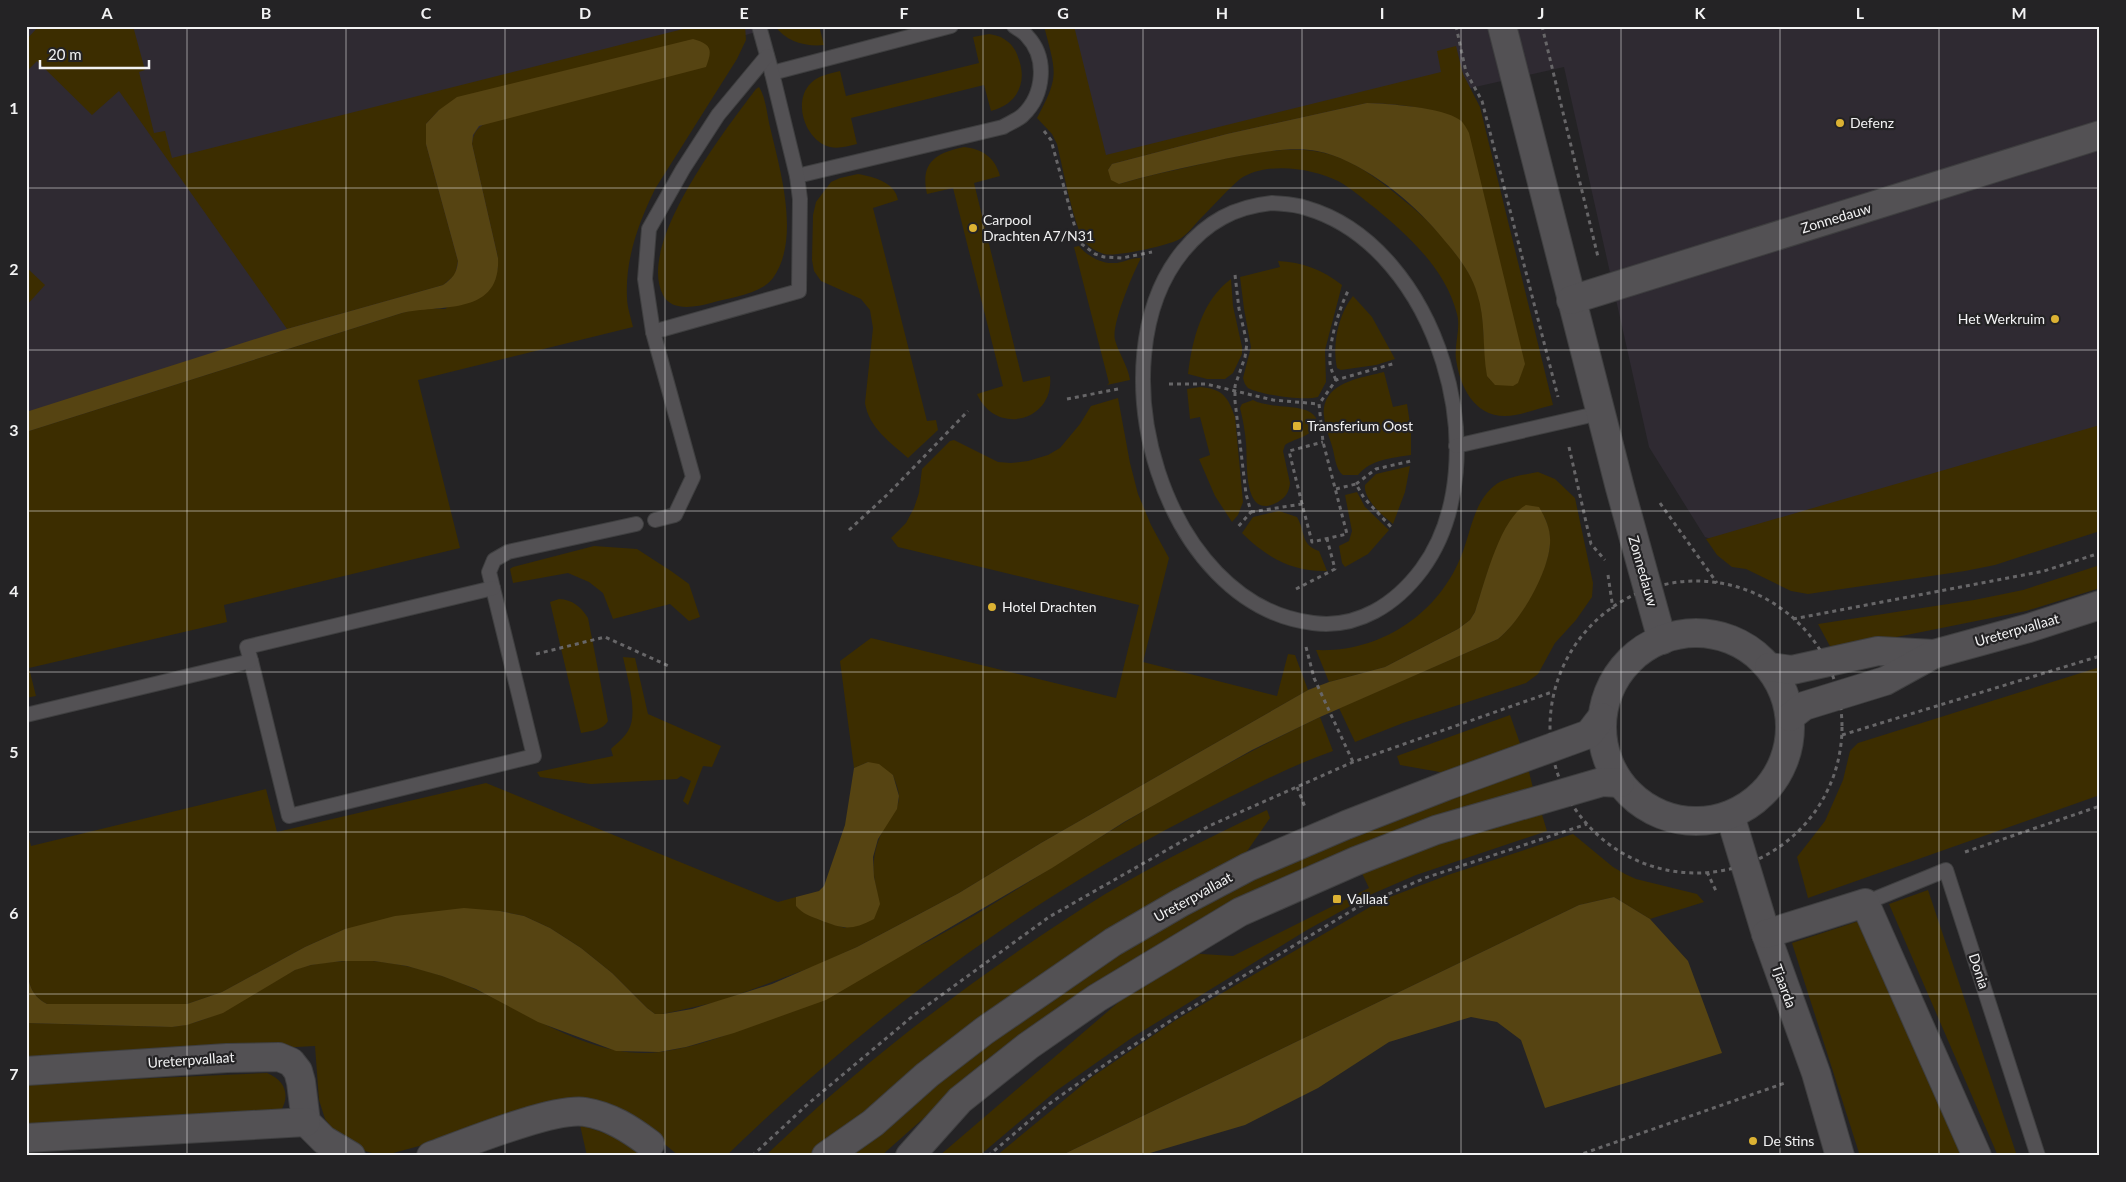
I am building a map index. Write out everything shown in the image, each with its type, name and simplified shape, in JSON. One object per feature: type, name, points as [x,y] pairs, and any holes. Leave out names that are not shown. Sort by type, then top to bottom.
[{"type":"street","name":"Zonnedauw","points":[[1502,26],[1600,413],[1662,640]]},
{"type":"street","name":"Zonnedauw","points":[[1571,300],[2100,135]]},
{"type":"street","name":"Ureterpvallaat","points":[[1790,717],[1804,706],[1885,681],[1934,654],[2029,628],[2100,605]]},
{"type":"street","points":[[1690,633],[1720,636],[1746,647],[1768,666],[1783,690],[1790,717],[1790,742],[1782,765],[1770,786],[1751,804],[1730,815],[1700,821],[1670,818],[1642,804],[1620,783],[1605,752],[1602,717],[1612,684],[1633,657],[1662,640],[1690,633]]},
{"type":"street","name":"Ureterpvallaat","points":[[1768,666],[1792,670],[1878,651],[1934,654]]},
{"type":"street","name":"Ureterpvallaat","points":[[826,1156],[873,1123],[926,1074],[992,1026],[1114,942],[1180,903],[1248,867],[1346,825],[1589,734],[1602,717]]},
{"type":"street","points":[[910,1156],[960,1100],[1028,1046],[1097,998],[1240,912],[1356,861],[1436,830],[1602,782],[1620,783]]},
{"type":"street","name":"Tjaarda","points":[[1730,815],[1766,934],[1816,1072],[1840,1156]]},
{"type":"street","points":[[1766,934],[1865,903],[1977,1156]]},
{"type":"street","name":"Ureterpvallaat","points":[[26,1071],[279,1056],[291,1062],[298,1071],[306,1122]]},
{"type":"street","points":[[431,1156],[540,1119],[583,1112],[605,1117],[629,1129],[650,1144]]},
{"type":"street","points":[[26,1138],[306,1122],[324,1140],[351,1156]]},
{"type":"lane","points":[[653,332],[798,290],[800,199],[797,176],[759,26]]},
{"type":"lane","points":[[772,73],[951,26]]},
{"type":"lane","points":[[797,176],[1003,127],[1022,116],[1032,104],[1040,87],[1042,69],[1037,52],[1027,36],[1014,26]]},
{"type":"lane","points":[[655,520],[675,515],[693,478],[653,332],[645,279],[649,229],[683,169],[718,115],[767,56]]},
{"type":"lane","points":[[1272,203],[1304,207],[1337,220],[1353,230],[1368,241],[1389,262],[1402,278],[1424,314],[1439,348],[1447,377],[1452,398],[1456,446],[1452,496],[1437,543],[1423,568],[1407,588],[1388,604],[1359,619],[1327,624],[1295,620],[1270,611],[1247,598],[1210,565],[1192,541],[1172,506],[1162,483],[1145,418],[1143,385],[1147,332],[1155,303],[1176,260],[1204,228],[1225,215],[1256,205],[1272,203]]},
{"type":"lane","points":[[1456,446],[1600,413]]},
{"type":"lane","points":[[493,588],[248,646],[288,816],[534,756],[493,588],[489,572],[494,560],[508,552],[636,524]]},
{"type":"lane","points":[[26,716],[251,661]]},
{"type":"lane","points":[[1865,903],[1946,870]]},
{"type":"lane","name":"Donia","points":[[1946,870],[2038,1156]]},
{"type":"path","points":[[1456,26],[1466,72],[1482,101],[1564,421],[1591,544],[1605,561]]},
{"type":"path","points":[[1022,116],[1051,140],[1079,242],[1104,258],[1122,258],[1159,251],[1176,260]]},
{"type":"path","points":[[1235,275],[1247,349],[1235,391],[1246,494],[1251,512]]},
{"type":"path","points":[[1336,380],[1330,364],[1330,356],[1339,313],[1348,291]]},
{"type":"path","points":[[1324,442],[1288,450],[1312,542],[1347,534],[1324,442],[1319,404],[1336,380],[1396,363]]},
{"type":"path","points":[[1187,383],[1206,384],[1273,400],[1319,404]]},
{"type":"path","points":[[1067,399],[1093,394]]},
{"type":"path","points":[[849,530],[888,494],[968,411]]},
{"type":"path","points":[[1335,489],[1356,484],[1376,468],[1411,461]]},
{"type":"path","points":[[1356,484],[1364,498],[1391,527]]},
{"type":"path","points":[[1656,498],[1718,583]]},
{"type":"path","points":[[1236,528],[1251,512],[1302,504]]},
{"type":"path","points":[[1290,593],[1335,569],[1327,539]]},
{"type":"path","points":[[1793,619],[2044,571],[2100,553]]},
{"type":"path","points":[[562,648],[605,637],[671,667]]},
{"type":"path","points":[[1842,735],[2100,656]]},
{"type":"path","points":[[1314,678],[1353,762]]},
{"type":"path","points":[[1297,786],[1306,809]]},
{"type":"path","points":[[1946,870],[1966,850],[2100,806]]},
{"type":"path","points":[[988,1156],[1048,1104],[1113,1058],[1179,1015],[1356,908],[1425,878],[1587,824],[1602,839],[1620,852],[1662,869],[1707,872],[1744,864],[1776,850]]},
{"type":"path","points":[[1576,1156],[1816,1072]]},
{"type":"shaded area","points":[[26,26],[776,26],[686,53],[478,272],[26,418]]},
{"type":"shaded area","points":[[39,26],[133,26],[145,70],[139,72],[154,133],[165,131],[172,158],[695,26],[745,26],[746,40],[737,59],[655,189],[644,214],[634,241],[628,269],[627,301],[633,327],[418,380],[460,548],[224,605],[227,622],[29,668],[36,696],[26,698],[26,432],[402,313],[420,308],[445,309],[498,269],[498,258],[472,144],[478,128],[493,121],[439,110],[426,124],[426,144],[458,261],[455,275],[443,285],[287,329],[119,91],[92,115],[37,61],[26,72],[26,40]]},
{"type":"shaded area","points":[[775,26],[819,26],[824,45],[804,44],[791,40]]},
{"type":"shaded area","points":[[1044,26],[1074,26],[1106,155],[1441,72],[1437,51],[1456,46],[1463,74],[1480,107],[1553,405],[1505,416],[1494,415],[1485,411],[1470,398],[1461,380],[1456,359],[1457,314],[1452,298],[1435,269],[1425,255],[1401,230],[1348,187],[1327,176],[1289,168],[1276,168],[1251,173],[1240,179],[1178,240],[1152,248],[1110,255],[1099,252],[1091,247],[1085,242],[1077,224],[1057,144],[1052,134],[1037,118],[1049,92],[1054,74]],"holes":[[[1367,103],[1403,105],[1428,109],[1461,121],[1490,380],[1487,369],[1480,302],[1472,280],[1457,255],[1427,220],[1381,182],[1355,165],[1335,156],[1319,152],[1284,150],[1248,154],[1119,184],[1108,170],[1112,164],[1227,134]]]},
{"type":"shaded area","points":[[1055,26],[2100,26],[2100,473],[1801,568],[1705,537],[1649,447],[1564,67],[1108,170]]},
{"type":"shaded area","points":[[989,34],[1001,37],[1011,45],[1016,52],[1021,66],[1022,75],[1018,91],[1008,103],[1000,108],[991,111],[984,85],[851,118],[857,144],[830,147],[821,143],[808,129],[804,120],[802,100],[805,91],[817,78],[840,71],[846,96],[979,63],[973,37]]},
{"type":"shaded area","points":[[693,39],[704,43],[709,48],[710,52],[706,67],[479,126],[473,135],[472,144],[498,258],[496,277],[489,290],[479,299],[449,307],[402,313],[26,432],[26,412],[287,329],[443,285],[454,275],[458,261],[426,144],[426,124],[439,110],[457,97]]},
{"type":"shaded area","points":[[759,87],[766,107],[779,163],[786,204],[786,244],[781,262],[773,278],[753,292],[698,306],[684,307],[672,304],[663,295],[658,273],[662,247],[673,218],[706,158],[742,107]]},
{"type":"shaded area","points":[[1367,103],[1415,107],[1441,112],[1460,120],[1468,131],[1525,364],[1518,383],[1513,386],[1495,385],[1487,376],[1480,303],[1474,284],[1464,266],[1422,215],[1395,191],[1365,170],[1333,155],[1317,151],[1290,150],[1228,158],[1119,184],[1111,180],[1108,170],[1112,164],[1227,134]]},
{"type":"shaded area","points":[[964,147],[987,155],[995,164],[1000,176],[974,183],[1023,382],[1050,376],[1049,391],[1043,404],[1034,413],[1022,418],[1010,419],[997,416],[986,407],[977,394],[1003,386],[953,188],[927,194],[926,174],[932,161],[938,156],[954,149]]},
{"type":"shaded area","points":[[858,174],[883,181],[893,189],[898,200],[873,208],[927,421],[936,420],[938,430],[908,458],[881,434],[867,412],[865,403],[873,328],[870,310],[861,299],[821,281],[814,271],[812,260],[813,215],[816,202],[831,182]]},
{"type":"shaded area","points":[[1079,246],[1090,256],[1109,263],[1141,258],[1124,299],[1116,323],[1115,333],[1115,340],[1130,380],[1107,385],[1109,383],[1074,247]]},
{"type":"shaded area","points":[[1278,261],[1312,268],[1342,285],[1325,350],[1326,382],[1318,397],[1293,398],[1272,395],[1254,391],[1245,385],[1243,378],[1251,347],[1240,277],[1280,267]]},
{"type":"shaded area","points":[[26,267],[45,285],[26,306]]},
{"type":"shaded area","points":[[1231,279],[1233,306],[1242,354],[1233,373],[1225,379],[1207,379],[1188,374],[1192,348],[1200,322],[1213,298]]},
{"type":"shaded area","points":[[1353,296],[1372,317],[1395,359],[1376,365],[1341,370],[1337,368],[1335,350],[1340,321]]},
{"type":"shaded area","points":[[1384,372],[1393,407],[1407,404],[1411,430],[1411,455],[1375,462],[1358,475],[1343,475],[1337,466],[1326,428],[1325,405],[1329,396],[1344,384]]},
{"type":"shaded area","points":[[1200,387],[1214,390],[1224,395],[1235,417],[1243,502],[1238,515],[1232,522],[1215,496],[1199,459],[1210,455],[1200,417],[1190,419],[1187,389]]},
{"type":"shaded area","points":[[1118,398],[1130,463],[1138,494],[1151,525],[1169,558],[1143,662],[1277,696],[1288,654],[1295,655],[1308,690],[1041,843],[959,893],[857,947],[815,966],[721,1001],[663,1014],[655,1014],[647,1008],[612,973],[581,948],[550,928],[524,916],[500,911],[345,929],[305,947],[222,992],[187,1004],[47,1004],[37,997],[31,988],[26,965],[26,827],[31,846],[266,789],[277,832],[486,783],[778,902],[796,897],[796,906],[820,920],[845,928],[877,891],[874,863],[877,846],[883,830],[897,807],[899,797],[893,775],[868,762],[854,768],[840,661],[871,638],[1116,698],[1139,605],[898,547],[891,538],[906,523],[914,508],[919,493],[922,469],[950,441],[954,440],[998,462],[1028,461],[1048,455],[1060,448],[1080,424],[1091,406]]},
{"type":"shaded area","points":[[1253,400],[1269,405],[1305,410],[1312,413],[1316,418],[1310,433],[1285,445],[1283,451],[1290,483],[1289,489],[1281,500],[1266,506],[1258,504],[1249,487],[1246,439],[1240,408],[1242,404]]},
{"type":"shaded area","points":[[2100,425],[2100,531],[1995,565],[1808,594],[1791,591],[1746,569],[1732,567],[1717,555],[1706,539]]},
{"type":"shaded area","points":[[1410,466],[1405,492],[1393,524],[1370,501],[1365,485],[1376,474]]},
{"type":"shaded area","points":[[1538,472],[1555,479],[1575,498],[1593,583],[1592,597],[1576,620],[1555,643],[1538,674],[1526,683],[1403,723],[1355,742],[1339,708],[1498,639],[1515,621],[1539,581],[1548,554],[1550,543],[1549,530],[1544,516],[1488,571],[1475,612],[1470,620],[1458,629],[1385,667],[1329,682],[1316,650],[1340,649],[1363,645],[1384,637],[1404,626],[1423,612],[1452,575],[1462,554],[1477,508],[1487,493],[1504,480]]},
{"type":"shaded area","points":[[1357,492],[1365,507],[1389,530],[1368,554],[1345,567],[1342,563],[1339,546],[1349,541],[1352,531],[1345,495]]},
{"type":"shaded area","points":[[1526,505],[1539,507],[1546,520],[1550,539],[1548,556],[1532,596],[1516,621],[1498,639],[1320,717],[1252,750],[1124,822],[1052,868],[826,1000],[734,1033],[686,1047],[659,1052],[616,1051],[538,1022],[476,989],[442,976],[407,966],[374,961],[342,961],[311,965],[295,970],[223,1013],[187,1025],[172,1027],[26,1023],[26,965],[31,988],[37,997],[47,1004],[187,1004],[222,992],[305,947],[345,929],[395,916],[464,908],[500,911],[524,916],[550,928],[581,948],[612,973],[655,1014],[692,1009],[772,984],[857,947],[959,893],[1041,843],[1308,690],[1329,682],[1385,667],[1458,629],[1470,620],[1475,612],[1494,553],[1508,523]]},
{"type":"shaded area","points":[[1279,511],[1297,517],[1306,541],[1319,551],[1327,571],[1314,571],[1291,566],[1270,556],[1242,533],[1253,517]]},
{"type":"shaded area","points":[[594,546],[637,549],[671,571],[689,584],[700,617],[689,621],[670,604],[613,619],[603,593],[589,582],[568,573],[513,583],[510,569],[513,567]]},
{"type":"shaded area","points":[[2100,565],[2100,588],[2026,611],[1832,650],[1818,624],[1974,600],[2023,590]]},
{"type":"shaded area","points":[[559,599],[576,604],[588,618],[608,721],[593,731],[581,733],[550,602]]},
{"type":"shaded area","points":[[623,657],[635,658],[648,714],[721,746],[712,767],[703,766],[688,805],[683,801],[691,781],[681,776],[677,779],[591,784],[540,777],[537,772],[613,756],[611,749],[628,731],[632,715],[631,695]]},
{"type":"shaded area","points":[[2100,667],[2100,795],[1808,898],[1797,857],[1825,821],[1843,780],[1850,751],[1858,743]]},
{"type":"shaded area","points":[[1510,715],[1522,749],[1451,774],[1400,765],[1397,756]]},
{"type":"shaded area","points":[[1320,717],[1333,751],[1259,783],[1149,839],[1020,917],[897,1007],[838,1055],[726,1156],[679,1156],[643,1126],[615,1107],[593,1100],[549,1104],[423,1145],[382,1156],[348,1143],[336,1133],[325,1119],[319,1100],[315,1046],[26,1061],[26,1023],[172,1027],[186,1025],[223,1011],[297,969],[325,963],[354,961],[373,961],[400,965],[439,975],[499,1000],[565,1034],[588,1043],[636,1053],[660,1052],[683,1048],[727,1035],[769,1017],[929,941],[979,913],[1173,794],[1246,754]]},
{"type":"shaded area","points":[[868,762],[879,764],[893,775],[899,796],[897,809],[878,839],[873,857],[874,877],[880,904],[874,919],[853,927],[841,927],[804,913],[796,906],[796,897],[819,891],[824,886],[845,825],[854,768]]},
{"type":"shaded area","points":[[1528,768],[1533,788],[1394,835],[943,1101],[881,1156],[850,1156],[912,1100],[1107,955],[1277,864]]},
{"type":"shaded area","points":[[1540,808],[1547,831],[1416,875],[1372,894],[1307,930],[1133,1037],[1056,1091],[979,1156],[939,1156],[1134,989],[1187,953],[1233,956],[1369,888],[1359,867]]},
{"type":"shaded area","points":[[1267,810],[1270,818],[1241,860],[866,1114],[811,1156],[765,1156],[828,1098],[877,1057],[963,990],[1023,948],[1128,881],[1197,844]]},
{"type":"shaded area","points":[[1573,834],[1613,867],[1625,874],[1636,879],[1697,894],[1704,902],[1650,919],[1614,897],[1579,905],[1060,1156],[996,1156],[1092,1077],[1176,1020],[1382,900],[1448,875]]},
{"type":"shaded area","points":[[1928,890],[2017,1156],[1998,1156],[1889,904]]},
{"type":"shaded area","points":[[1614,897],[1650,919],[1688,961],[1722,1053],[1545,1108],[1521,1040],[1497,1022],[1471,1017],[1389,1042],[1318,1088],[1245,1125],[1140,1156],[1060,1156],[1579,905]]},
{"type":"shaded area","points":[[1859,921],[1964,1156],[1860,1156],[1792,943]]},
{"type":"shaded area","points":[[267,1073],[278,1080],[284,1089],[285,1100],[280,1112],[26,1129],[26,1084]]},
{"type":"shaded area","points":[[580,1125],[614,1136],[650,1156],[587,1156]]},
{"type":"place","name":"Defenz","points":[[1840,123]]},
{"type":"place","name":"Carpool Drachten A7/N31","points":[[973,228]]},
{"type":"place","name":"Het Werkruim","points":[[2055,319]]},
{"type":"place","name":"Transferium Oost","points":[[1297,426]]},
{"type":"place","name":"Hotel Drachten","points":[[992,607]]},
{"type":"place","name":"Vallaat","points":[[1337,899]]},
{"type":"place","name":"De Stins","points":[[1753,1141]]}]
